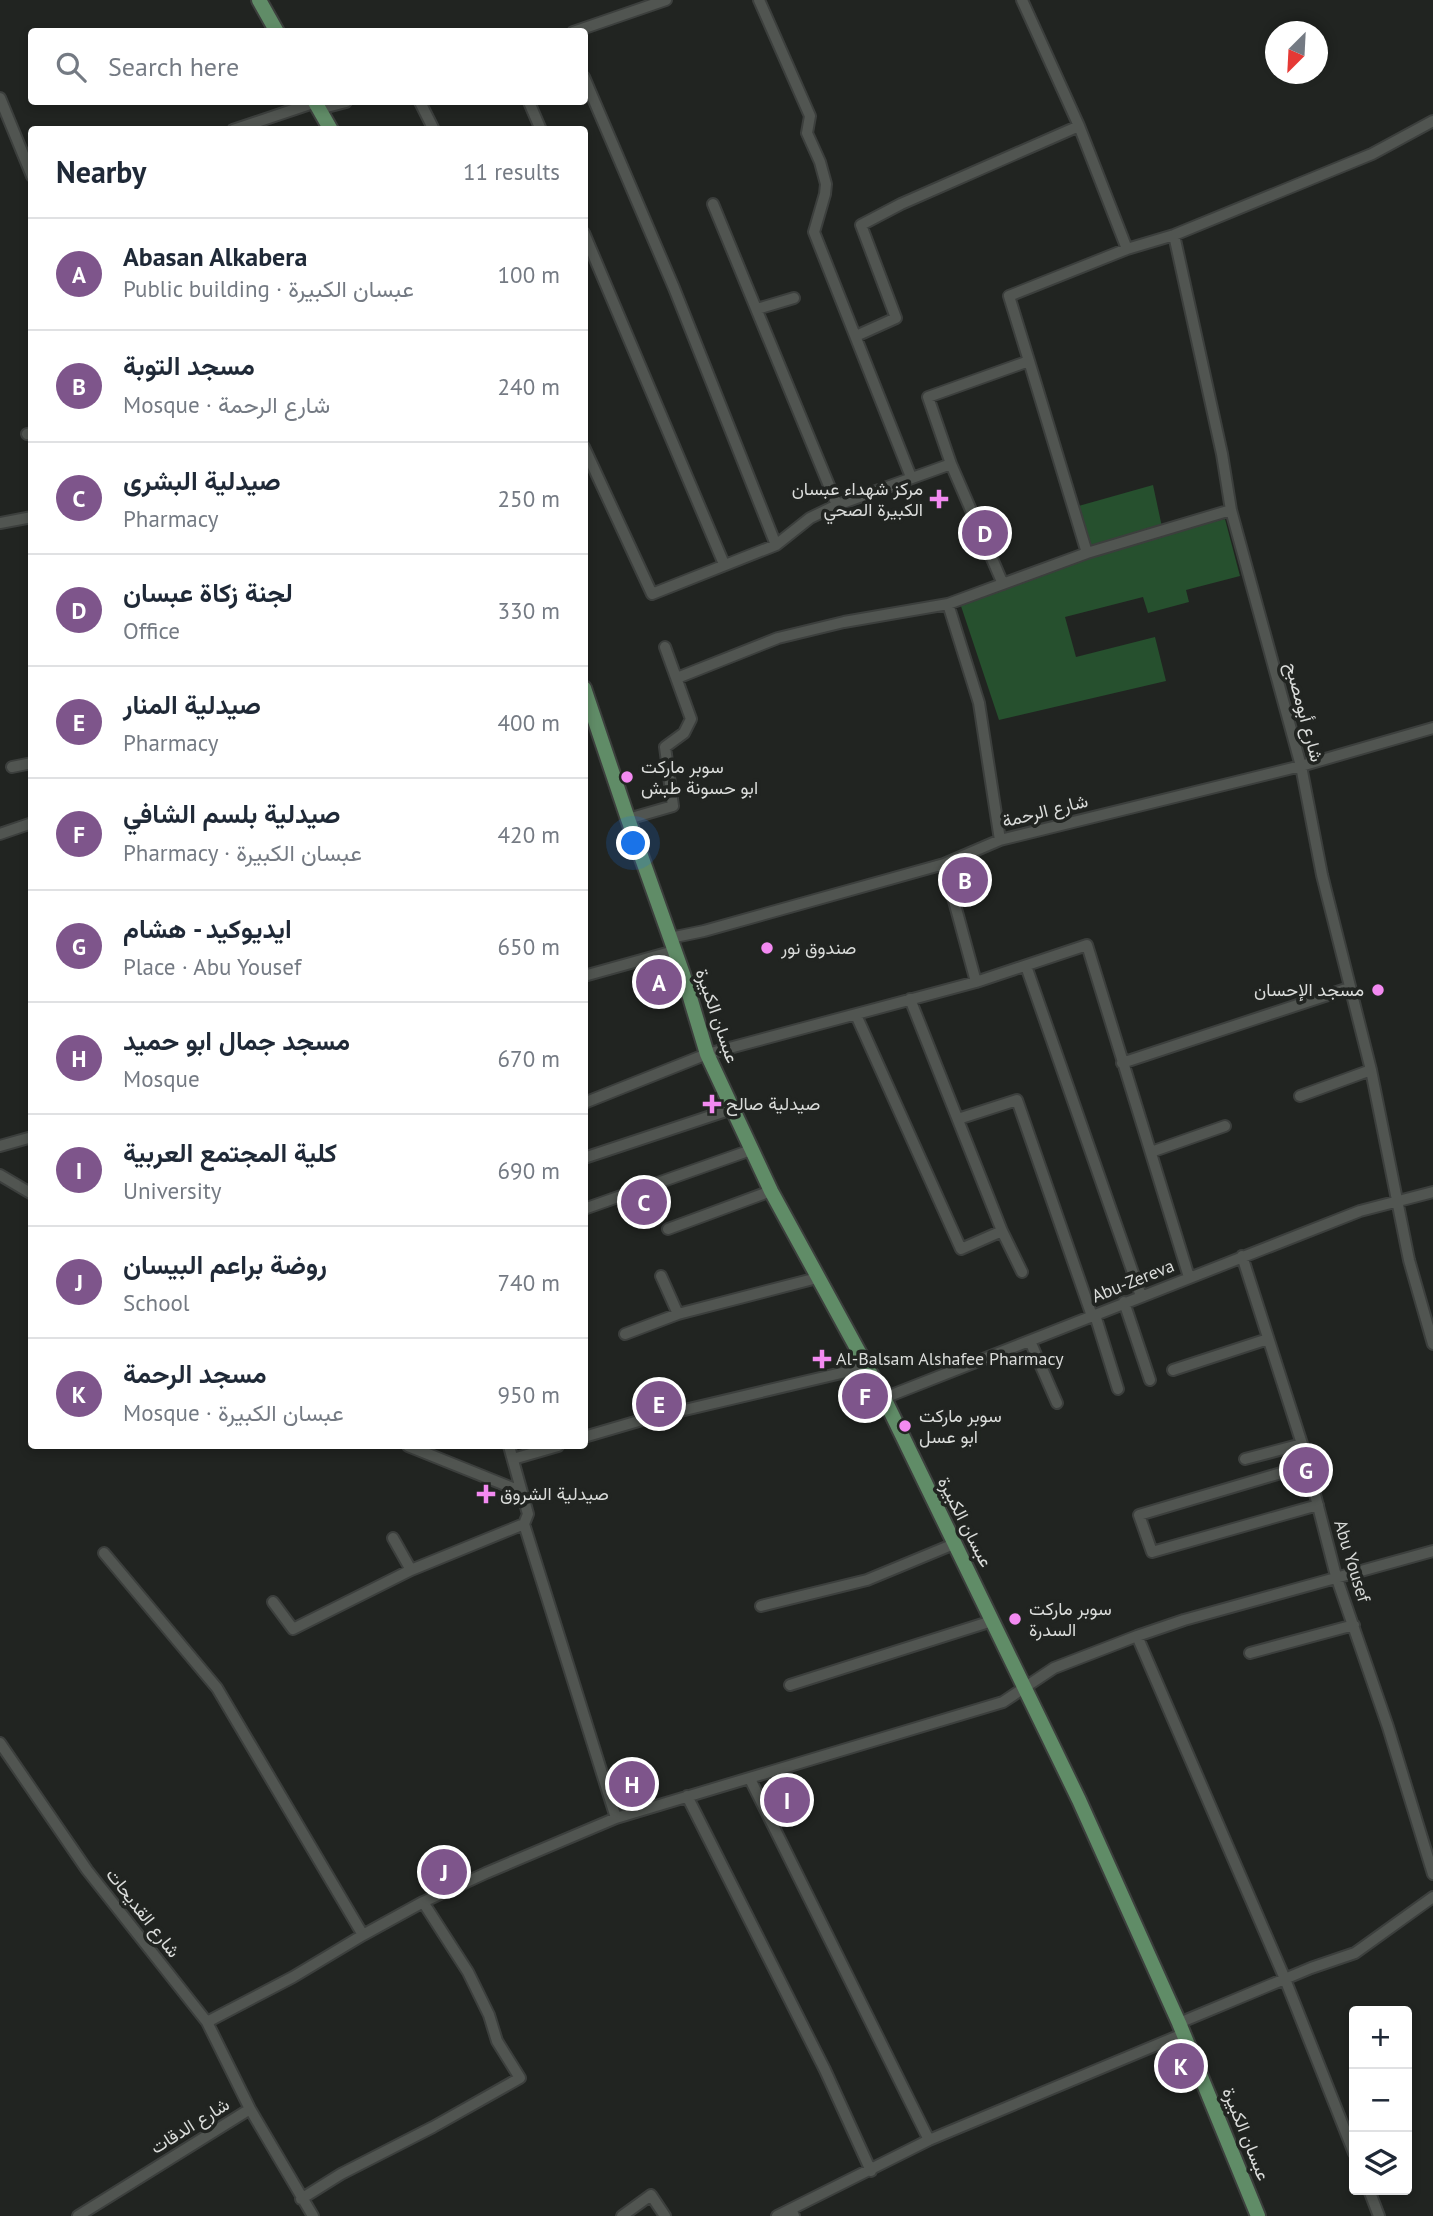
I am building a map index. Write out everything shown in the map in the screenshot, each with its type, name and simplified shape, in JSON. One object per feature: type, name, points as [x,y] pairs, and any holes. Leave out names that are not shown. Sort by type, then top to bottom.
[{"type":"main road","points":[[260,0],[275,28]]},
{"type":"main road","points":[[318,105],[329,126]]},
{"type":"main road","name":"عبسان الكبيرة","points":[[588,700],[707,1054],[771,1191],[884,1398],[1079,1800],[1181,2029],[1258,2216]]},
{"type":"street","points":[[585,28],[666,0]]},
{"type":"street","points":[[759,0],[810,117],[807,133],[826,184],[814,232],[911,477]]},
{"type":"street","points":[[1022,0],[1079,126],[1126,249]]},
{"type":"street","points":[[588,86],[674,288],[776,545]]},
{"type":"street","points":[[0,98],[28,166]]},
{"type":"street","points":[[246,126],[314,105]]},
{"type":"street","points":[[422,105],[432,126]]},
{"type":"street","points":[[530,105],[539,126]]},
{"type":"street","points":[[1087,553],[1009,296],[1126,249],[1174,234],[1372,154],[1433,121]]},
{"type":"street","points":[[856,336],[896,318],[861,225],[901,204],[1079,126]]},
{"type":"street","points":[[713,204],[837,505]]},
{"type":"street","name":"شارع أبومصبح","points":[[1174,234],[1222,454],[1231,510],[1301,766],[1322,875],[1371,1070],[1409,1260],[1433,1344]]},
{"type":"street","points":[[588,242],[724,564]]},
{"type":"street","points":[[757,309],[794,298]]},
{"type":"street","points":[[1003,584],[951,464],[928,397],[1029,361]]},
{"type":"street","points":[[588,456],[652,594],[776,545],[810,518],[837,505],[951,464]]},
{"type":"street","points":[[677,678],[778,638],[844,622],[948,604],[1087,553],[1231,510]]},
{"type":"street","points":[[0,523],[28,518]]},
{"type":"street","points":[[948,604],[979,703],[1000,840]]},
{"type":"street","points":[[628,820],[673,806],[665,747],[684,733],[691,719],[665,647]]},
{"type":"street","name":"شارع الرحمة","points":[[588,975],[704,931],[944,864],[1000,840],[1301,766],[1433,728]]},
{"type":"street","points":[[12,767],[28,764]]},
{"type":"street","points":[[0,834],[28,824]]},
{"type":"street","points":[[944,864],[976,982]]},
{"type":"street","points":[[588,1100],[707,1054],[976,982],[1087,945],[1189,1276]]},
{"type":"street","points":[[1026,966],[1141,1296]]},
{"type":"street","points":[[1122,1063],[1349,988]]},
{"type":"street","points":[[911,999],[1002,1231],[1022,1272]]},
{"type":"street","points":[[856,1015],[961,1250],[1002,1231]]},
{"type":"street","points":[[1300,1096],[1371,1070]]},
{"type":"street","points":[[958,1119],[1017,1100],[1118,1389]]},
{"type":"street","points":[[588,1157],[732,1109]]},
{"type":"street","points":[[1151,1152],[1225,1126]]},
{"type":"street","points":[[0,1146],[28,1138]]},
{"type":"street","points":[[588,1208],[751,1150]]},
{"type":"street","points":[[0,1175],[28,1192]]},
{"type":"street","points":[[668,1229],[771,1191]]},
{"type":"street","name":"Abu-Zereva","points":[[884,1398],[1360,1211],[1433,1192]]},
{"type":"street","name":"Abu Yousef","points":[[1242,1256],[1302,1444],[1336,1576],[1433,1874]]},
{"type":"street","points":[[661,1276],[678,1314]]},
{"type":"street","points":[[625,1334],[678,1314],[817,1278]]},
{"type":"street","points":[[1124,1302],[1150,1380]]},
{"type":"street","points":[[1173,1370],[1268,1339]]},
{"type":"street","points":[[1030,1341],[1057,1403]]},
{"type":"street","points":[[588,1436],[642,1420],[867,1367]]},
{"type":"street","points":[[1245,1460],[1302,1444]]},
{"type":"street","points":[[415,1449],[520,1491]]},
{"type":"street","points":[[510,1449],[528,1514],[524,1524],[616,1818]]},
{"type":"street","points":[[513,1459],[548,1449]]},
{"type":"street","points":[[1308,1465],[1139,1516],[1152,1552],[1318,1505]]},
{"type":"street","points":[[272,1602],[293,1629],[411,1570],[524,1524]]},
{"type":"street","points":[[393,1538],[411,1570]]},
{"type":"street","points":[[761,1606],[867,1580],[954,1544]]},
{"type":"street","points":[[207,2022],[293,1977],[423,1902],[486,1872],[616,1818],[1003,1702],[1054,1668],[1184,1620],[1433,1551]]},
{"type":"street","points":[[104,1553],[216,1688],[363,1935]]},
{"type":"street","points":[[790,1685],[992,1621]]},
{"type":"street","points":[[1250,1653],[1354,1625]]},
{"type":"street","points":[[1137,1636],[1285,1979],[1349,2140]]},
{"type":"street","name":"شارع القديحات","points":[[0,1743],[87,1870],[207,2022],[250,2109]]},
{"type":"street","points":[[750,1779],[929,2140]]},
{"type":"street","points":[[687,1796],[825,2070],[871,2171]]},
{"type":"street","points":[[777,2216],[792,2213],[929,2140],[1181,2029],[1285,1979],[1355,1953],[1433,1897]]},
{"type":"street","points":[[301,2199],[341,2174],[520,2078],[497,2041],[489,2015],[468,1972],[423,1902]]},
{"type":"street","name":"شارع الدقات","points":[[78,2216],[250,2109],[313,2216]]},
{"type":"street","points":[[622,2216],[651,2195],[665,2216]]},
{"type":"street","points":[[1371,2195],[1379,2216]]},
{"type":"green space","points":[[1153,485],[1162,527],[1094,546],[1084,542],[1075,507]]},
{"type":"green space","points":[[1225,519],[1240,576],[1186,590],[1189,602],[1148,613],[1143,597],[1065,617],[1076,657],[1155,637],[1166,681],[999,720],[960,603],[1095,552]]},
{"type":"place","name":"مركز شهداء عبسان الكبيرة الصحي","points":[[939,499]]},
{"type":"place","name":"لجنة زكاة عبسان","points":[[985,533]]},
{"type":"place","name":"سوبر ماركت ابو حسونة طبش","points":[[627,777]]},
{"type":"place","name":"مسجد التوبة","points":[[965,880]]},
{"type":"place","name":"صندوق نور","points":[[767,948]]},
{"type":"place","name":"Abasan Alkabera","points":[[659,982]]},
{"type":"place","name":"مسجد الإحسان","points":[[1378,990]]},
{"type":"place","name":"صيدلية صالح","points":[[712,1104]]},
{"type":"place","name":"صيدلية البشرى","points":[[644,1202]]},
{"type":"place","name":"Al-Balsam Alshafee Pharmacy","points":[[822,1359]]},
{"type":"place","name":"صيدلية بلسم الشافي","points":[[865,1396]]},
{"type":"place","name":"صيدلية المنار","points":[[659,1404]]},
{"type":"place","name":"سوبر ماركت ابو عسل","points":[[905,1426]]},
{"type":"place","name":"ايديوكيد - هشام","points":[[1306,1470]]},
{"type":"place","name":"صيدلية الشروق","points":[[486,1494]]},
{"type":"place","name":"سوبر ماركت السدرة","points":[[1015,1619]]},
{"type":"place","name":"مسجد جمال ابو حميد","points":[[632,1784]]},
{"type":"place","name":"كلية المجتمع العربية","points":[[787,1800]]},
{"type":"place","name":"روضة براعم البيسان","points":[[444,1872]]},
{"type":"place","name":"مسجد الرحمة","points":[[1181,2066]]}]
